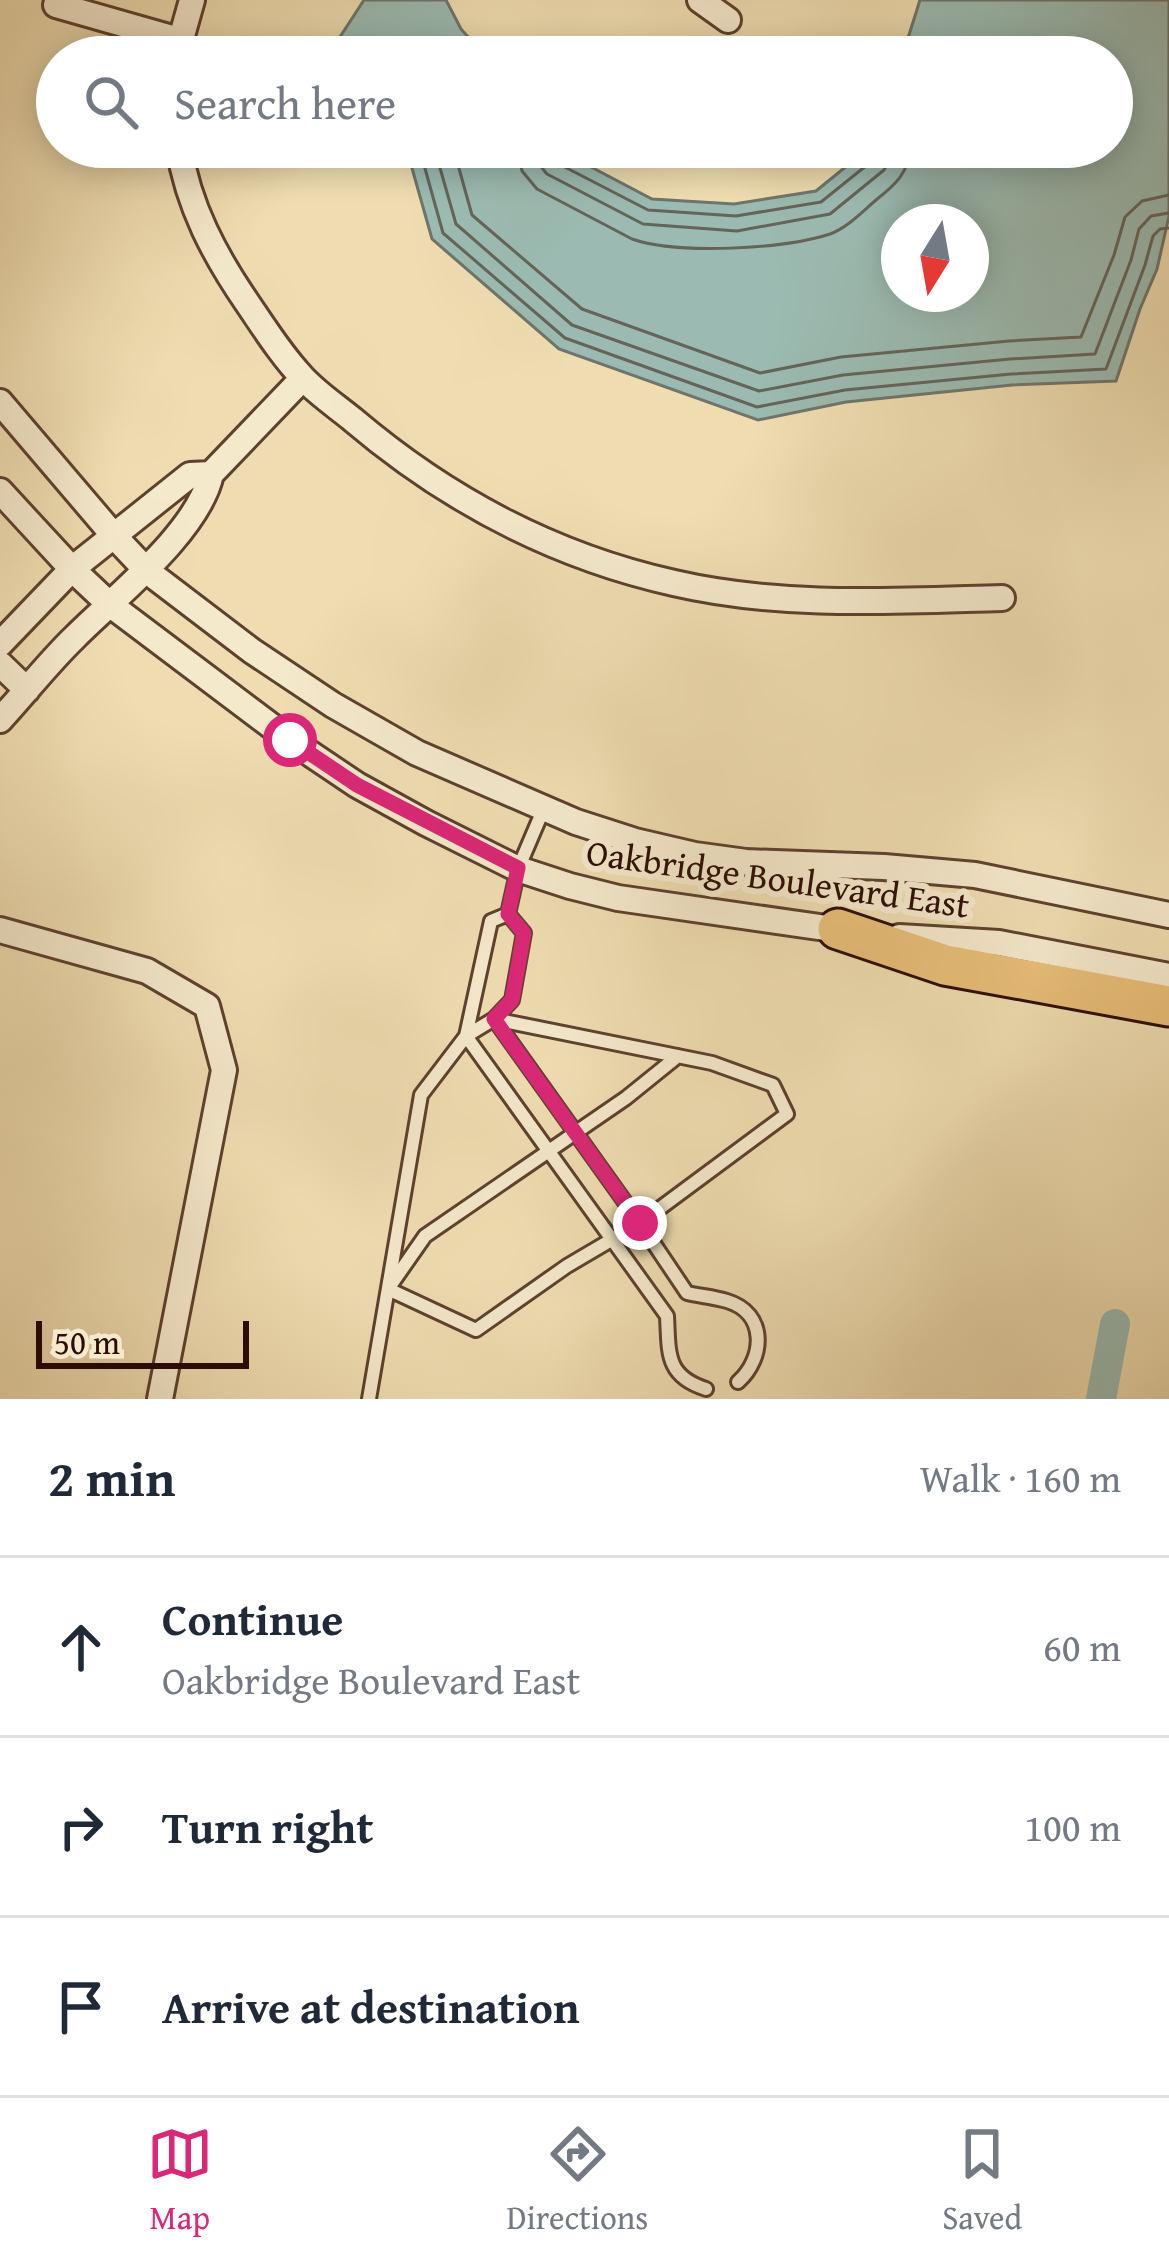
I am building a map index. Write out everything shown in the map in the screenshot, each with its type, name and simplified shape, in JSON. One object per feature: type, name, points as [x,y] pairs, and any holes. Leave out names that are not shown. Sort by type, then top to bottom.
[{"type":"main road","points":[[838,929],[945,964],[1169,1006]]},
{"type":"street","points":[[182,36],[192,0]]},
{"type":"street","points":[[700,0],[728,20]]},
{"type":"street","points":[[56,5],[144,36]]},
{"type":"street","points":[[182,168],[197,218],[232,280],[303,378],[393,454],[487,514],[615,568],[716,591],[868,602],[1002,598]]},
{"type":"street","points":[[0,720],[108,603],[147,571],[207,495],[211,474],[303,378]]},
{"type":"street","name":"Oakbridge Boulevard East","points":[[0,402],[147,571],[252,651],[417,753],[576,822],[695,855],[976,875],[1169,914]]},
{"type":"street","points":[[0,644],[72,568],[190,475],[211,474]]},
{"type":"street","name":"Oakbridge Boulevard East","points":[[0,490],[108,603],[290,740],[357,785],[518,868],[618,898],[881,936],[998,943],[1169,976]]},
{"type":"street","points":[[0,664],[27,690]]},
{"type":"street","points":[[0,930],[147,971],[207,1006],[224,1070],[160,1399]]},
{"type":"lane","points":[[508,914],[518,868],[544,808]]},
{"type":"lane","points":[[369,1399],[421,1095],[466,1036],[494,1019],[512,1000],[524,933],[508,914]]},
{"type":"lane","points":[[508,914],[490,921],[466,1036],[667,1316],[671,1364],[692,1385],[706,1390]]},
{"type":"lane","points":[[388,1289],[476,1330],[567,1266],[640,1223],[787,1114],[772,1085],[712,1063],[494,1019]]},
{"type":"lane","points":[[494,1019],[687,1293],[725,1300],[750,1317],[759,1345],[749,1372],[738,1382]]},
{"type":"lane","points":[[388,1289],[425,1236],[626,1098],[678,1056]]},
{"type":"water","points":[[364,0],[446,0],[467,36],[341,36]]},
{"type":"water","points":[[920,0],[1169,0],[1169,216],[1157,269],[1116,381],[1012,385],[846,402],[758,420],[559,349],[432,239],[412,168],[593,168],[652,199],[734,204],[816,191],[844,168],[1133,168],[1133,36],[909,36]]},
{"type":"waterway","points":[[1101,1399],[1115,1324]]},
{"type":"route","points":[[290,740],[357,785],[518,868],[508,914],[524,933],[512,1000],[494,1019],[640,1223]]}]
